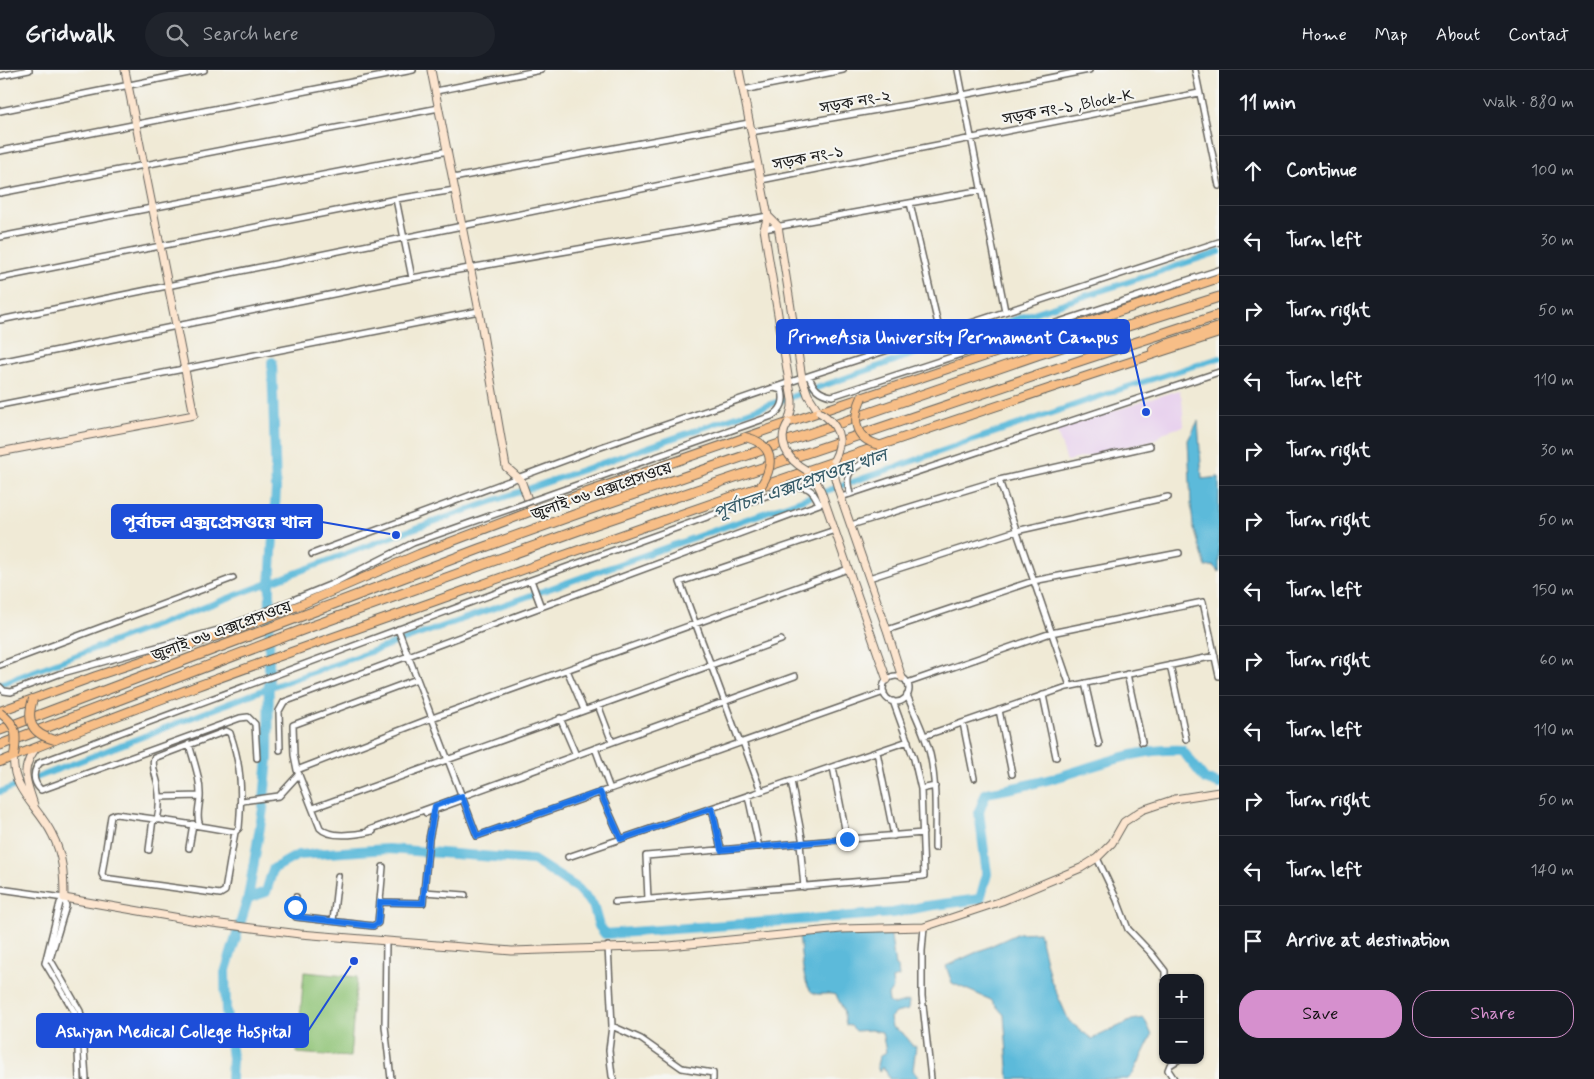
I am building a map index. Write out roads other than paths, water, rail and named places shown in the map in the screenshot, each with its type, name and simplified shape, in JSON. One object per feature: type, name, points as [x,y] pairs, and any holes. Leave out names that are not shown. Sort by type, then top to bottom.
[{"type":"highway","name":"জুলাই ৩৬ এক্সপ্রেসওয়ে","points":[[0,730],[479,549],[588,510],[1037,355],[1219,296]]},
{"type":"highway","name":"জুলাই ৩৬ এক্সপ্রেসওয়ে","points":[[0,745],[310,627],[593,525],[1219,315]]},
{"type":"main road","points":[[14,756],[16,744],[15,730],[12,723],[0,712],[33,698],[224,631],[532,511],[676,460],[1219,278]]},
{"type":"main road","points":[[1146,357],[1151,351],[1163,345],[1219,327]]},
{"type":"main road","points":[[0,762],[54,740],[318,643],[697,508],[947,422],[1219,333]]},
{"type":"main road","points":[[862,397],[856,412],[857,428],[865,439],[879,445]]},
{"type":"main road","points":[[745,437],[762,444],[770,457],[771,467],[760,486]]},
{"type":"main road","points":[[33,698],[30,711],[33,729],[42,736],[54,740]]},
{"type":"street","points":[[0,76],[29,70]]},
{"type":"street","points":[[0,452],[194,415],[125,70]]},
{"type":"street","points":[[0,110],[204,70]]},
{"type":"street","points":[[0,152],[413,70]]},
{"type":"street","points":[[432,70],[479,311],[506,467],[520,478],[532,511]]},
{"type":"street","points":[[436,91],[541,70]]},
{"type":"street","name":"সড়ক নং-১","points":[[739,70],[760,180],[972,139]]},
{"type":"street","points":[[743,90],[843,70]]},
{"type":"street","points":[[958,70],[1005,311]]},
{"type":"street","name":"সড়ক নং-২","points":[[751,132],[963,95],[1089,70]]},
{"type":"street","points":[[1195,70],[1219,186]]},
{"type":"street","name":"সড়ক নং-১ ,Block-K","points":[[972,139],[1199,92]]},
{"type":"street","points":[[0,193],[439,108]]},
{"type":"street","points":[[453,178],[749,123]]},
{"type":"street","points":[[0,237],[448,151]]},
{"type":"street","points":[[0,320],[758,165]]},
{"type":"street","points":[[760,180],[768,216],[764,229],[792,407],[783,433],[786,450],[792,460],[814,477],[817,483],[822,503],[835,530],[887,680]]},
{"type":"street","points":[[0,278],[396,199],[455,190]]},
{"type":"street","points":[[764,229],[982,190]]},
{"type":"street","points":[[396,199],[412,278]]},
{"type":"street","points":[[910,203],[940,333]]},
{"type":"street","points":[[768,216],[778,226],[808,395],[819,412],[830,419],[840,436],[839,447],[834,460],[835,478],[909,689],[907,696],[929,753],[935,786],[936,848]]},
{"type":"street","points":[[0,362],[412,278],[768,216]]},
{"type":"street","points":[[312,554],[805,377],[1219,242]]},
{"type":"street","points":[[805,377],[819,392],[832,396],[1219,270]]},
{"type":"street","points":[[0,405],[479,311]]},
{"type":"street","points":[[841,497],[1219,372]]},
{"type":"street","points":[[298,602],[413,543],[772,416],[777,413],[783,403],[782,390],[774,388]]},
{"type":"street","points":[[851,525],[998,480],[1150,446]]},
{"type":"street","points":[[850,494],[848,475],[852,469],[861,464]]},
{"type":"street","points":[[998,480],[1070,686]]},
{"type":"street","points":[[39,762],[531,580],[788,488],[800,486],[808,488],[822,503]]},
{"type":"street","points":[[869,578],[1016,531],[1168,498]]},
{"type":"street","points":[[280,750],[279,711],[284,702],[822,503]]},
{"type":"street","points":[[761,791],[724,701],[680,582],[835,530]]},
{"type":"street","points":[[887,630],[1033,581],[1179,552]]},
{"type":"street","points":[[242,801],[279,796],[285,791],[298,772],[432,718],[848,569]]},
{"type":"street","points":[[0,665],[232,578]]},
{"type":"street","points":[[531,580],[541,607]]},
{"type":"street","points":[[907,696],[899,701],[887,698],[884,692],[887,680],[896,676],[905,680],[1051,633],[1203,602],[1219,673]]},
{"type":"street","points":[[398,629],[477,836],[884,692]]},
{"type":"street","points":[[2,689],[11,692],[59,674],[224,631]]},
{"type":"street","points":[[313,808],[780,640]]},
{"type":"street","points":[[924,736],[1070,686],[1215,656]]},
{"type":"street","points":[[1170,665],[1186,739]]},
{"type":"street","points":[[567,670],[584,710]]},
{"type":"street","points":[[1127,674],[1142,742]]},
{"type":"street","points":[[417,679],[294,725],[294,755],[298,772],[320,828],[323,831],[330,834],[355,835],[372,832],[576,755],[795,676]]},
{"type":"street","points":[[250,682],[39,762],[34,770],[34,776],[40,790],[240,718],[248,717],[255,724],[256,758]]},
{"type":"street","points":[[1085,683],[1099,744]]},
{"type":"street","points":[[1044,695],[1056,757]]},
{"type":"street","points":[[615,902],[924,876],[921,789],[914,759],[893,701]]},
{"type":"street","points":[[598,705],[612,742]]},
{"type":"street","points":[[999,710],[1012,774]]},
{"type":"street","points":[[560,718],[576,755]]},
{"type":"street","points":[[963,723],[974,778]]},
{"type":"street","points":[[149,850],[155,819],[160,797],[153,767],[154,758],[226,731],[230,733],[237,752],[241,774],[242,801],[239,828],[236,832],[225,891],[220,894],[104,878],[102,874],[111,816],[116,814],[155,819],[200,825],[236,832]]},
{"type":"street","points":[[568,857],[908,741]]},
{"type":"street","points":[[189,744],[199,781],[198,821],[200,825]]},
{"type":"street","points":[[27,794],[26,764],[36,748]]},
{"type":"street","points":[[595,748],[610,789]]},
{"type":"street","points":[[878,752],[894,836]]},
{"type":"street","points":[[14,756],[13,767],[35,808],[52,834],[60,852],[64,870],[64,898],[66,906],[50,959],[77,1021],[79,1079]]},
{"type":"street","points":[[833,767],[847,839]]},
{"type":"street","points":[[791,781],[802,843],[804,887]]},
{"type":"street","points":[[921,789],[935,786]]},
{"type":"street","points":[[600,792],[621,839]]},
{"type":"street","points":[[0,889],[197,921],[269,930],[512,951],[608,946],[669,946],[841,929],[924,927],[1002,901],[1081,868],[1097,858],[1112,843],[1124,822],[1142,810],[1175,799],[1219,792]]},
{"type":"street","points":[[160,797],[200,796]]},
{"type":"street","points":[[748,796],[759,846]]},
{"type":"street","points":[[369,830],[462,798]]},
{"type":"street","points":[[380,902],[423,903],[429,839],[435,806]]},
{"type":"street","points":[[712,808],[721,850]]},
{"type":"street","points":[[189,848],[193,824]]},
{"type":"street","points":[[648,899],[646,856],[923,833]]},
{"type":"street","points":[[1097,858],[1117,900],[1128,929],[1151,953],[1164,974]]},
{"type":"street","points":[[296,897],[296,917],[369,925],[376,924],[378,923],[383,867]]},
{"type":"street","points":[[333,921],[338,876]]},
{"type":"street","points":[[424,892],[465,895]]},
{"type":"street","points":[[924,927],[922,996],[931,1079]]},
{"type":"street","points":[[386,941],[385,1026],[391,1079]]},
{"type":"street","points":[[608,946],[612,1026],[609,1050],[614,1079]]},
{"type":"street","points":[[65,991],[76,1003],[82,1019],[86,1079]]},
{"type":"street","points":[[612,1026],[641,1039],[682,1068],[713,1073],[713,1079]]},
{"type":"street","points":[[1172,1064],[1168,1070],[1174,1079]]},
{"type":"water","points":[[1198,421],[1202,479],[1219,477],[1219,572],[1213,566],[1206,567],[1193,525],[1188,440]]},
{"type":"water","points":[[890,929],[895,966],[898,967],[899,977],[892,979],[893,988],[888,995],[889,1002],[894,1005],[909,1001],[908,1010],[895,1013],[890,1018],[892,1027],[904,1035],[912,1046],[916,1046],[913,1070],[918,1077],[916,1079],[889,1079],[882,1067],[879,1072],[877,1065],[879,1057],[886,1052],[882,1032],[871,1030],[856,1031],[851,1026],[846,1025],[843,1009],[836,995],[813,993],[806,983],[803,966],[799,936]]},
{"type":"water","points":[[1039,932],[1050,978],[1069,1021],[1092,1039],[1132,1020],[1144,1018],[1152,1035],[1133,1074],[1128,1079],[1009,1079],[1004,1015],[991,1000],[952,983],[946,966],[1019,933]]},
{"type":"waterway","name":"পূর্বাচল এক্সপ্রেসওয়ে খাল","points":[[0,684],[396,535],[1000,324],[1219,252]]},
{"type":"waterway","name":"পূর্বাচল এক্সপ্রেসওয়ে খাল","points":[[0,792],[268,688],[829,490],[1121,389],[1219,358]]},
{"type":"waterway","points":[[231,1079],[232,1058],[226,1011],[225,973],[248,898],[263,809],[268,759],[270,584],[276,490],[272,362]]},
{"type":"waterway","points":[[248,898],[266,892],[273,869],[298,855],[388,849],[533,860],[577,888],[593,905],[599,926],[605,934],[893,913],[927,906],[980,899],[987,874],[979,812],[986,793],[1043,781],[1115,759],[1165,750],[1182,750],[1205,779],[1219,784]]},
{"type":"place","name":"PrimeAsia University Permament Campus","points":[[1146,412]]},
{"type":"place","name":"পূর্বাচল এক্সপ্রেসওয়ে খাল","points":[[396,535]]},
{"type":"place","name":"Ashiyan Medical College Hospital","points":[[354,961]]}]
